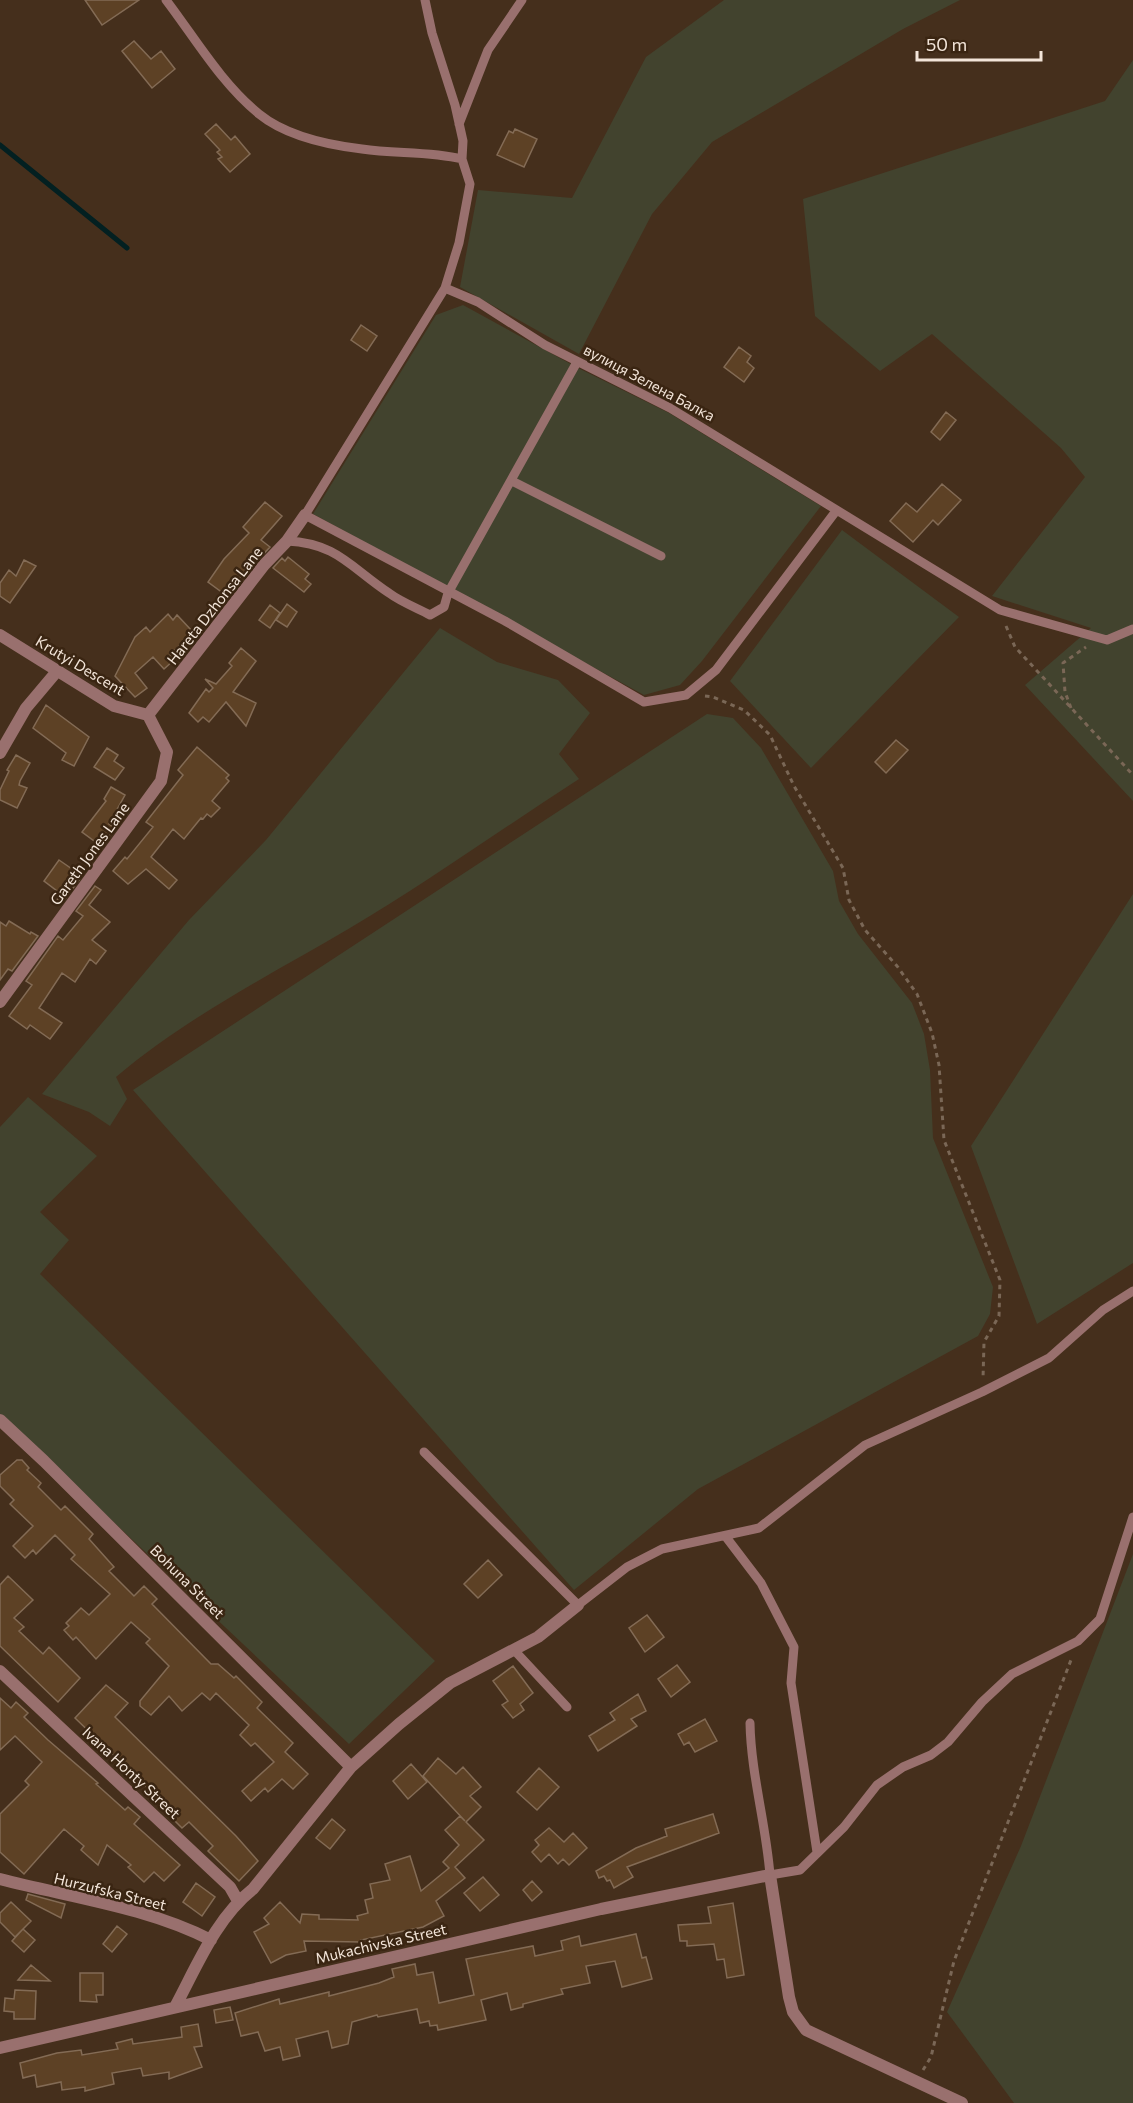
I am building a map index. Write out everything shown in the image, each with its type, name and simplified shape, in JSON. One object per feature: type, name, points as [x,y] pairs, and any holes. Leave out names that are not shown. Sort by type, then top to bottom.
[{"type":"street","name":"Hareta Dzhonsa Lane","points":[[148,715],[264,565],[287,541],[305,515]]},
{"type":"street","name":"Krutyi Descent","points":[[0,635],[114,706],[148,715]]},
{"type":"street","points":[[0,753],[26,708],[58,670]]},
{"type":"street","name":"Gareth Jones Lane","points":[[0,1002],[161,781],[167,752],[148,715]]},
{"type":"street","name":"Bohuna Street","points":[[0,1420],[351,1767]]},
{"type":"street","points":[[175,2007],[211,1940],[238,1900],[253,1889],[351,1767],[450,1683],[538,1637],[578,1605]]},
{"type":"street","name":"Ivana Honty Street","points":[[0,1671],[230,1887],[238,1900]]},
{"type":"street","points":[[770,1875],[793,2012],[806,2030],[962,2103]]},
{"type":"street","name":"Mukachivska Street","points":[[0,2048],[601,1909],[770,1875]]},
{"type":"street","name":"Hurzufska Street","points":[[0,1879],[147,1916],[188,1928],[211,1940]]},
{"type":"lane","points":[[166,0],[229,86],[260,115],[294,133],[336,145],[364,150],[430,153],[462,159]]},
{"type":"lane","points":[[425,0],[459,124],[463,141],[462,159],[470,184],[459,243],[445,288],[305,515],[448,593],[505,621],[644,702],[686,695],[716,670],[836,511]]},
{"type":"lane","points":[[459,124],[488,50],[522,0]]},
{"type":"lane","name":"вулиця Зелена Балка","points":[[445,288],[478,302],[545,345],[670,408],[808,490],[836,511],[1000,610],[1107,640]]},
{"type":"lane","points":[[287,541],[310,542],[330,550],[390,594],[430,615],[444,607],[448,593],[577,362]]},
{"type":"lane","points":[[512,481],[661,556]]},
{"type":"lane","points":[[1107,640],[1133,629]]},
{"type":"lane","points":[[424,1452],[578,1605],[627,1567],[662,1549],[726,1537],[759,1528],[865,1445],[982,1392],[1049,1358],[1103,1310],[1133,1291]]},
{"type":"lane","points":[[750,1723],[751,1748],[768,1845],[770,1875],[800,1870],[844,1827],[877,1785],[903,1767],[932,1755],[948,1742],[982,1701],[1012,1674],[1078,1641],[1100,1618],[1133,1517]]},
{"type":"lane","points":[[726,1537],[761,1583],[794,1647],[791,1683],[818,1852]]},
{"type":"lane","points":[[514,1650],[567,1707]]},
{"type":"path","points":[[1000,610],[1015,647],[1133,775]]},
{"type":"path","points":[[1073,712],[1065,692],[1062,663],[1081,650],[1107,640]]},
{"type":"path","points":[[686,695],[713,697],[744,710],[770,735],[794,786],[843,868],[849,900],[865,930],[897,966],[917,994],[932,1033],[939,1065],[944,1140],[1000,1280],[999,1316],[984,1342],[982,1392]]},
{"type":"path","points":[[916,2082],[931,2057],[954,1961],[1078,1641]]},
{"type":"green space","points":[[724,0],[960,0],[903,29],[712,142],[652,214],[579,354],[460,287],[478,190],[572,198],[646,57]]},
{"type":"green space","points":[[1133,60],[1133,801],[1025,685],[1091,628],[992,596],[1085,477],[1061,448],[932,334],[880,371],[815,316],[803,199],[1105,101]]},
{"type":"green space","points":[[463,305],[578,368],[669,413],[821,506],[702,661],[680,685],[644,695],[313,514],[436,315]]},
{"type":"green space","points":[[842,530],[959,617],[811,768],[730,681]]},
{"type":"green space","points":[[440,628],[497,662],[558,680],[590,713],[559,754],[579,779],[408,892],[200,1016],[143,1055],[116,1077],[127,1099],[110,1126],[89,1112],[42,1094],[189,920],[266,840]]},
{"type":"green space","points":[[707,714],[733,718],[761,748],[833,871],[839,901],[858,934],[912,1003],[924,1034],[930,1070],[933,1138],[993,1287],[990,1314],[978,1336],[698,1489],[574,1590],[133,1090]]},
{"type":"green space","points":[[1133,894],[1133,1263],[1037,1324],[971,1146]]},
{"type":"green space","points":[[28,1097],[97,1156],[40,1212],[69,1240],[40,1274],[435,1661],[349,1744],[0,1415],[0,1127]]},
{"type":"green space","points":[[1133,1554],[1133,2103],[1014,2103],[947,2012],[1021,1846]]},
{"type":"building","points":[[85,0],[139,0],[102,25]]},
{"type":"building","points":[[134,41],[151,59],[161,51],[175,69],[152,88],[122,51]]},
{"type":"building","points":[[216,124],[231,140],[235,136],[250,154],[230,172],[218,159],[222,157],[217,152],[220,150],[205,134]]},
{"type":"building","points":[[515,129],[537,139],[524,167],[497,155],[509,131],[513,133]]},
{"type":"building","points":[[361,325],[377,336],[367,351],[351,340]]},
{"type":"building","points":[[739,347],[751,356],[747,362],[754,368],[744,382],[724,367]]},
{"type":"building","points":[[946,412],[956,420],[940,440],[931,432]]},
{"type":"building","points":[[942,484],[961,500],[938,525],[933,520],[913,542],[890,521],[906,503],[917,512]]},
{"type":"building","points":[[265,502],[282,516],[261,540],[270,547],[254,564],[251,562],[227,596],[208,582],[224,559],[249,533],[243,527]]},
{"type":"building","points":[[288,557],[309,574],[305,579],[311,584],[304,592],[273,568],[282,558],[285,561]]},
{"type":"building","points":[[24,560],[36,566],[10,603],[0,596],[0,583],[9,570],[16,576]]},
{"type":"building","points":[[287,604],[297,612],[287,627],[276,620]]},
{"type":"building","points":[[270,605],[280,613],[270,628],[259,620]]},
{"type":"building","points":[[168,614],[173,620],[177,615],[193,632],[170,655],[174,660],[164,669],[153,657],[135,673],[147,688],[135,697],[115,676],[135,637],[146,627],[150,632]]},
{"type":"building","points":[[241,648],[256,661],[233,692],[256,703],[246,726],[226,702],[209,722],[203,717],[198,722],[189,713],[206,689],[209,692],[213,688],[205,679],[216,684],[232,666],[229,663]]},
{"type":"building","points":[[46,705],[89,737],[74,766],[62,760],[66,753],[33,728]]},
{"type":"building","points":[[896,740],[908,750],[886,773],[875,762]]},
{"type":"building","points":[[197,747],[229,775],[226,778],[229,781],[212,801],[220,808],[211,817],[207,814],[203,819],[201,818],[184,839],[173,829],[151,857],[177,880],[169,889],[146,869],[128,884],[113,871],[125,857],[127,859],[153,827],[146,822],[183,775],[178,770]]},
{"type":"building","points":[[107,748],[118,755],[114,761],[124,768],[115,780],[94,767]]},
{"type":"building","points":[[16,755],[30,763],[20,781],[19,785],[27,788],[17,808],[0,800],[0,790],[9,771],[7,770]]},
{"type":"building","points":[[111,787],[125,795],[109,824],[115,828],[101,846],[82,832],[106,801],[104,799]]},
{"type":"building","points":[[59,860],[82,876],[62,903],[57,900],[61,894],[44,881]]},
{"type":"building","points":[[95,886],[101,890],[89,905],[110,922],[92,940],[106,951],[96,964],[90,959],[75,982],[62,973],[39,1008],[62,1023],[50,1039],[30,1025],[27,1029],[9,1016],[32,985],[26,981],[58,936],[63,940],[83,916],[76,911]]},
{"type":"building","points":[[9,921],[30,934],[31,932],[38,936],[12,971],[8,969],[0,980],[0,922],[6,926]]},
{"type":"building","points":[[17,1460],[22,1460],[29,1468],[27,1470],[41,1483],[38,1487],[61,1510],[65,1506],[93,1534],[89,1539],[114,1567],[109,1571],[134,1596],[144,1586],[157,1599],[152,1604],[211,1664],[218,1664],[234,1678],[236,1676],[262,1702],[257,1708],[293,1743],[285,1752],[308,1774],[293,1789],[282,1779],[268,1792],[265,1788],[251,1801],[242,1791],[274,1762],[255,1743],[251,1746],[240,1735],[249,1725],[216,1693],[210,1700],[202,1693],[182,1711],[169,1696],[151,1715],[140,1706],[140,1701],[169,1666],[146,1643],[150,1639],[131,1622],[96,1659],[76,1637],[73,1640],[64,1630],[69,1626],[66,1623],[81,1608],[89,1615],[110,1594],[71,1559],[75,1555],[55,1535],[36,1554],[33,1550],[25,1558],[13,1546],[33,1526],[10,1504],[14,1500],[0,1486],[0,1475]]},
{"type":"building","points":[[488,1560],[502,1575],[478,1598],[464,1584]]},
{"type":"building","points":[[8,1576],[33,1600],[14,1618],[24,1627],[19,1631],[43,1654],[49,1647],[80,1678],[58,1702],[0,1646],[0,1585]]},
{"type":"building","points":[[647,1615],[664,1637],[645,1652],[629,1628]]},
{"type":"building","points":[[677,1665],[690,1682],[671,1697],[658,1679]]},
{"type":"building","points":[[513,1666],[533,1693],[520,1704],[524,1710],[513,1718],[502,1705],[508,1701],[493,1681]]},
{"type":"building","points":[[106,1685],[128,1703],[115,1717],[236,1836],[258,1861],[239,1881],[208,1851],[213,1846],[189,1822],[182,1828],[173,1819],[179,1814],[156,1792],[154,1794],[75,1718]]},
{"type":"building","points":[[638,1694],[646,1711],[631,1719],[637,1726],[598,1751],[589,1736],[615,1720],[610,1713]]},
{"type":"building","points":[[0,1698],[11,1708],[16,1702],[28,1713],[24,1717],[48,1740],[98,1783],[96,1784],[125,1810],[128,1807],[140,1817],[134,1824],[180,1865],[164,1881],[154,1872],[144,1882],[128,1867],[131,1865],[107,1845],[98,1865],[81,1850],[84,1846],[64,1829],[24,1874],[0,1852],[0,1814],[29,1785],[25,1781],[42,1762],[15,1736],[0,1750]]},
{"type":"building","points":[[705,1719],[717,1741],[695,1752],[689,1742],[684,1745],[678,1734]]},
{"type":"building","points":[[438,1758],[456,1774],[463,1767],[481,1787],[470,1796],[481,1807],[466,1822],[484,1840],[455,1867],[465,1878],[436,1901],[444,1916],[423,1927],[361,1940],[361,1942],[304,1941],[306,1951],[286,1955],[271,1963],[254,1932],[269,1924],[264,1918],[280,1902],[300,1923],[302,1914],[319,1915],[319,1919],[358,1920],[357,1916],[368,1913],[365,1900],[373,1898],[370,1884],[390,1880],[385,1864],[410,1856],[421,1891],[449,1868],[443,1862],[459,1845],[445,1830],[460,1816],[465,1821],[423,1776]]},
{"type":"building","points":[[411,1764],[427,1782],[408,1799],[393,1781]]},
{"type":"building","points":[[539,1768],[559,1787],[537,1810],[517,1792]]},
{"type":"building","points":[[713,1814],[719,1833],[627,1867],[633,1877],[614,1888],[610,1880],[607,1881],[604,1876],[599,1878],[596,1871],[636,1848],[667,1836],[665,1829]]},
{"type":"building","points":[[332,1819],[345,1830],[330,1849],[316,1838]]},
{"type":"building","points":[[549,1828],[564,1842],[573,1833],[587,1848],[569,1865],[563,1859],[558,1864],[549,1854],[541,1862],[532,1852],[539,1845],[535,1840]]},
{"type":"building","points":[[483,1877],[499,1895],[480,1911],[464,1893]]},
{"type":"building","points":[[532,1881],[542,1892],[532,1901],[523,1890]]},
{"type":"building","points":[[196,1883],[215,1897],[202,1916],[183,1902]]},
{"type":"building","points":[[28,1894],[65,1904],[61,1918],[26,1900]]},
{"type":"building","points":[[11,1902],[31,1921],[15,1937],[0,1922],[0,1913]]},
{"type":"building","points":[[733,1903],[744,1975],[727,1978],[724,1959],[717,1960],[714,1944],[687,1946],[687,1941],[680,1941],[678,1925],[711,1923],[708,1907]]},
{"type":"building","points":[[117,1926],[127,1934],[112,1952],[103,1944]]},
{"type":"building","points":[[23,1929],[35,1940],[24,1952],[12,1941]]},
{"type":"building","points":[[636,1934],[642,1958],[646,1957],[652,1979],[622,1987],[615,1961],[586,1966],[590,1983],[561,1989],[563,1994],[523,2004],[523,2007],[511,2010],[507,1993],[481,2000],[486,2020],[438,2030],[437,2025],[430,2026],[429,2021],[420,2023],[417,2009],[378,2017],[377,2015],[352,2022],[348,2044],[332,2048],[328,2031],[296,2039],[300,2056],[283,2060],[280,2047],[265,2051],[258,2032],[241,2036],[235,2013],[279,1999],[280,2004],[329,1992],[329,1996],[379,1983],[394,1977],[392,1969],[415,1964],[417,1975],[433,1972],[439,2003],[474,1995],[466,1959],[533,1946],[535,1956],[563,1950],[561,1941],[579,1936],[581,1946]]},
{"type":"building","points":[[31,1965],[50,1981],[18,1980]]},
{"type":"building","points":[[80,1973],[103,1973],[103,1995],[96,1995],[97,2002],[80,2001]]},
{"type":"building","points":[[15,1990],[36,1991],[35,2019],[14,2019],[14,2012],[4,2011],[5,1998],[14,1999]]},
{"type":"building","points":[[230,2007],[233,2020],[216,2023],[214,2010]]},
{"type":"building","points":[[198,2024],[202,2046],[194,2047],[202,2067],[169,2079],[169,2072],[143,2076],[141,2068],[112,2073],[114,2084],[85,2091],[85,2087],[62,2090],[61,2082],[37,2087],[35,2075],[23,2078],[20,2063],[57,2053],[81,2050],[82,2055],[118,2049],[116,2043],[132,2039],[133,2044],[182,2037],[181,2027]]},
{"type":"waterway","points":[[0,145],[127,248]]}]
